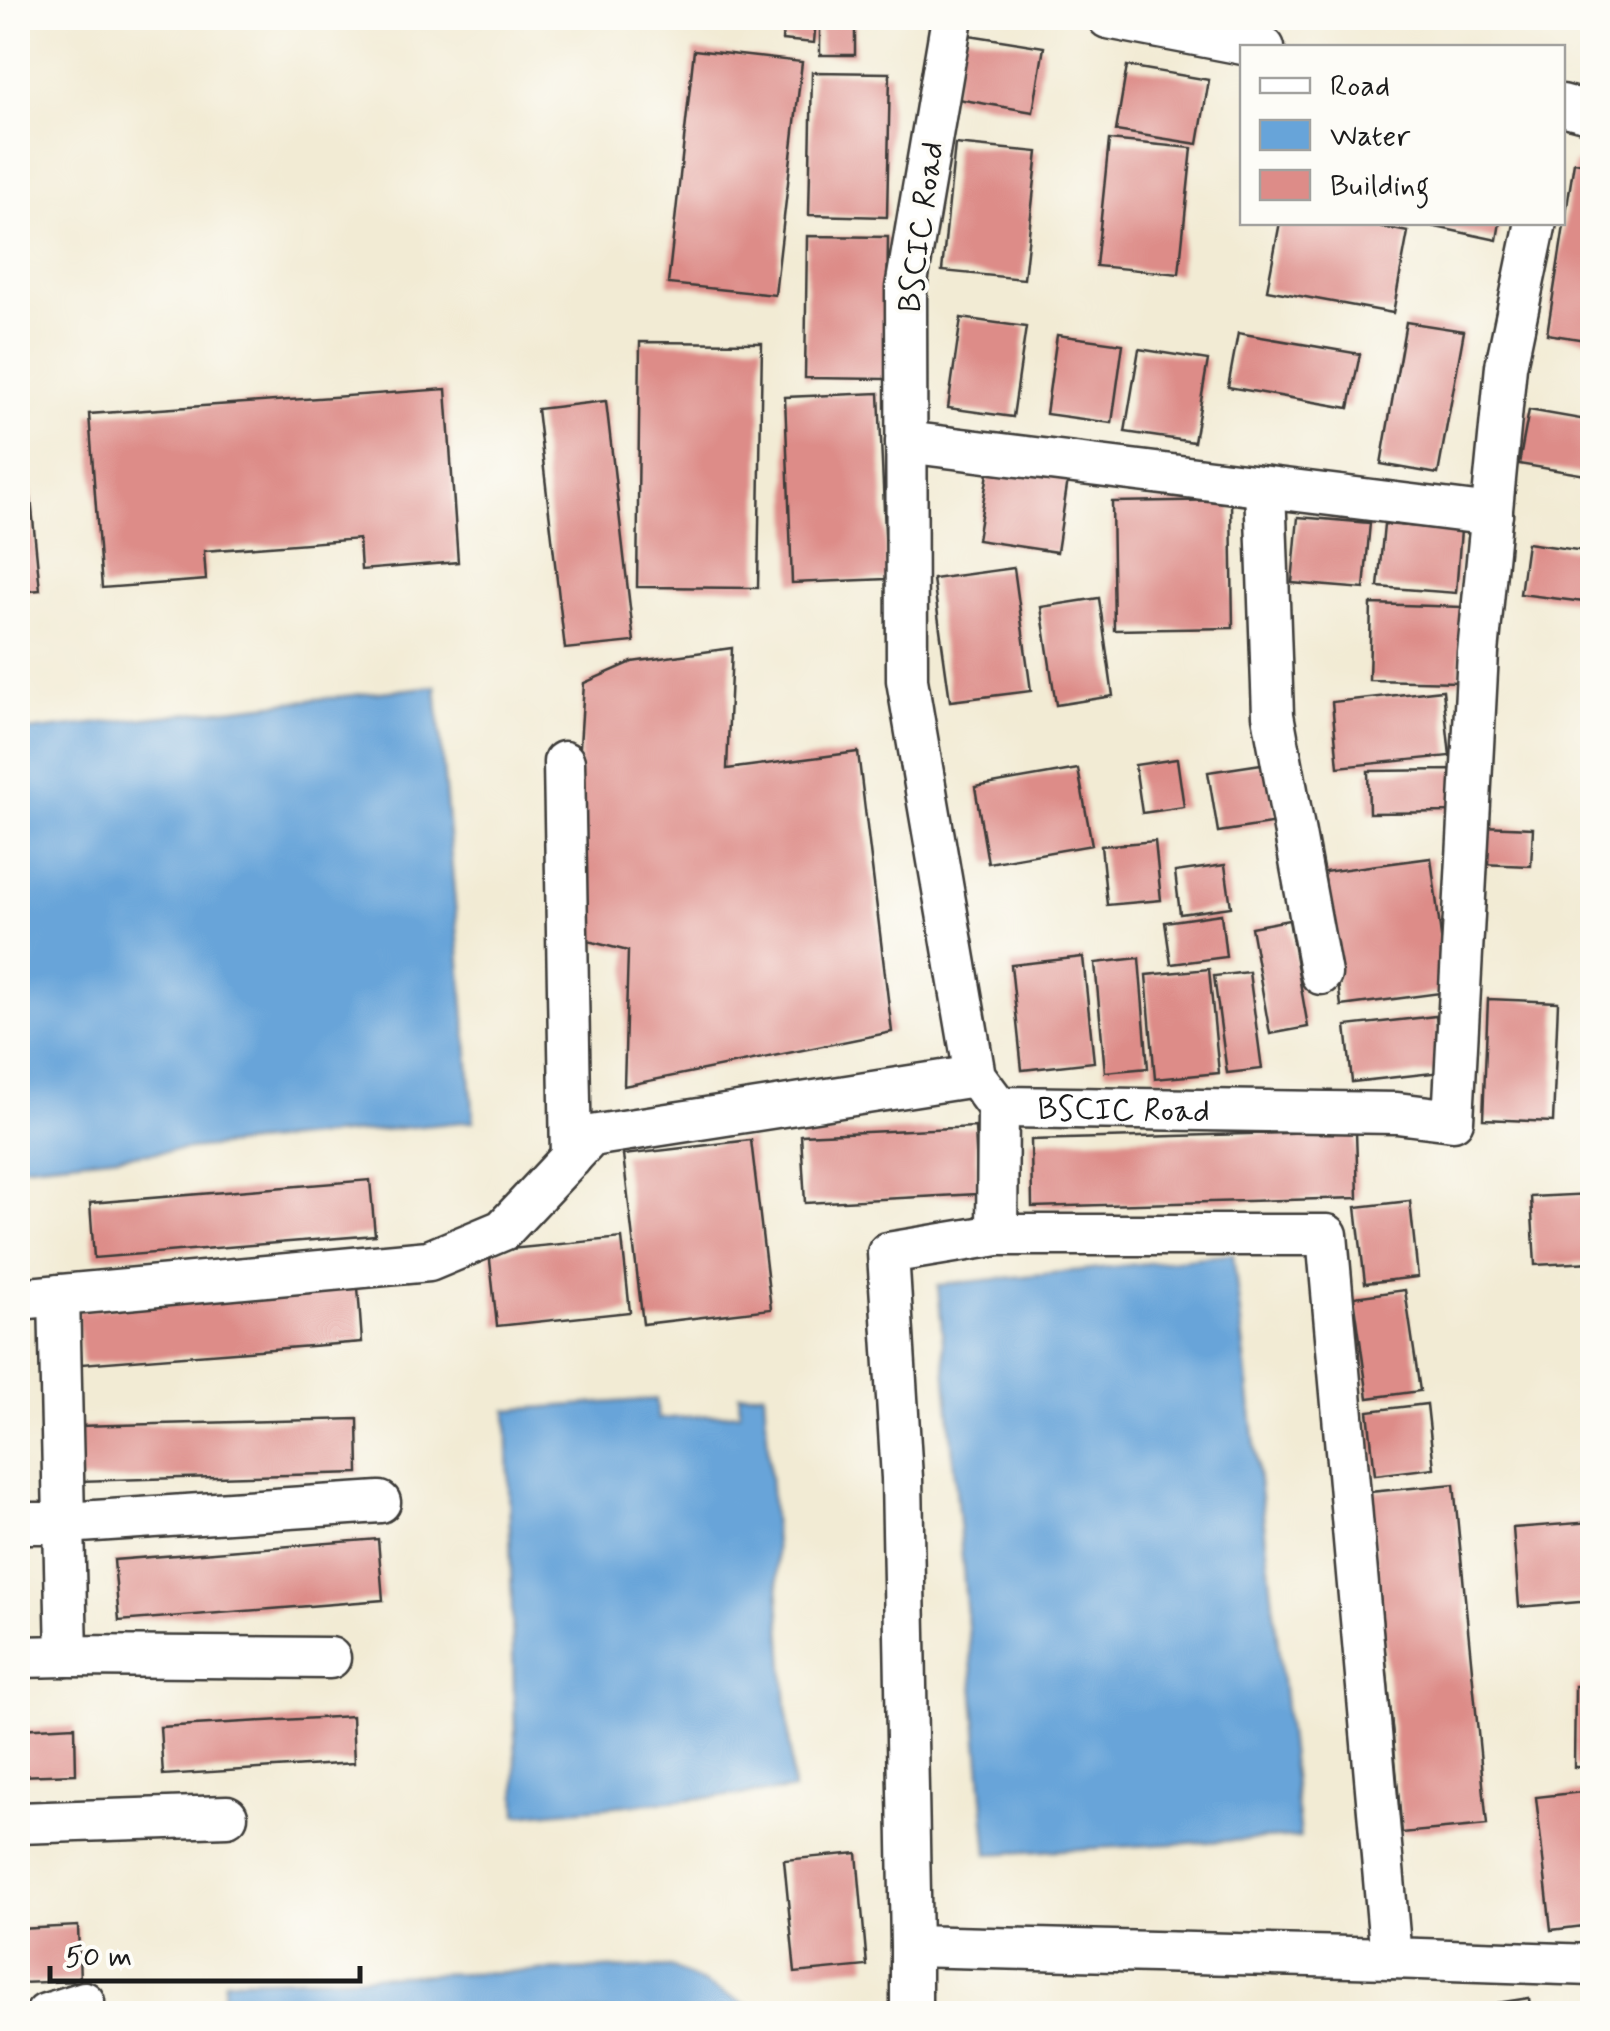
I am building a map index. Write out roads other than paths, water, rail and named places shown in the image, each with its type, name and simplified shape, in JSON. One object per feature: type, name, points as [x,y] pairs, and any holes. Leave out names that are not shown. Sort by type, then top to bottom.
[{"type":"street","name":"BSCIC Road","points":[[952,18],[906,288],[907,680],[986,1092],[1397,1113],[1453,1120],[1477,672],[1506,366],[1535,225]]},
{"type":"street","points":[[1108,18],[1248,45]]},
{"type":"street","points":[[1565,107],[1592,113]]},
{"type":"street","points":[[906,442],[1492,515]]},
{"type":"street","points":[[1265,487],[1274,715],[1321,974]]},
{"type":"street","points":[[564,762],[571,1158]]},
{"type":"street","points":[[18,1299],[429,1261],[502,1230],[591,1136],[986,1092],[996,1235]]},
{"type":"street","points":[[911,2014],[902,1478],[888,1253],[996,1235],[1327,1234],[1390,1958]]},
{"type":"street","points":[[59,1295],[67,1656]]},
{"type":"street","points":[[18,1523],[380,1502]]},
{"type":"street","points":[[18,1656],[330,1658]]},
{"type":"street","points":[[18,1823],[227,1816]]},
{"type":"street","points":[[911,1946],[1592,1966]]},
{"type":"water","points":[[436,686],[474,1121],[18,1166],[18,732]]},
{"type":"water","points":[[1233,1254],[1300,1837],[988,1854],[938,1285]]},
{"type":"water","points":[[764,1392],[793,1790],[517,1815],[507,1410],[656,1399],[658,1419],[740,1413],[739,1394]]},
{"type":"water","points":[[671,1967],[763,2013],[222,2013],[225,1980]]}]
